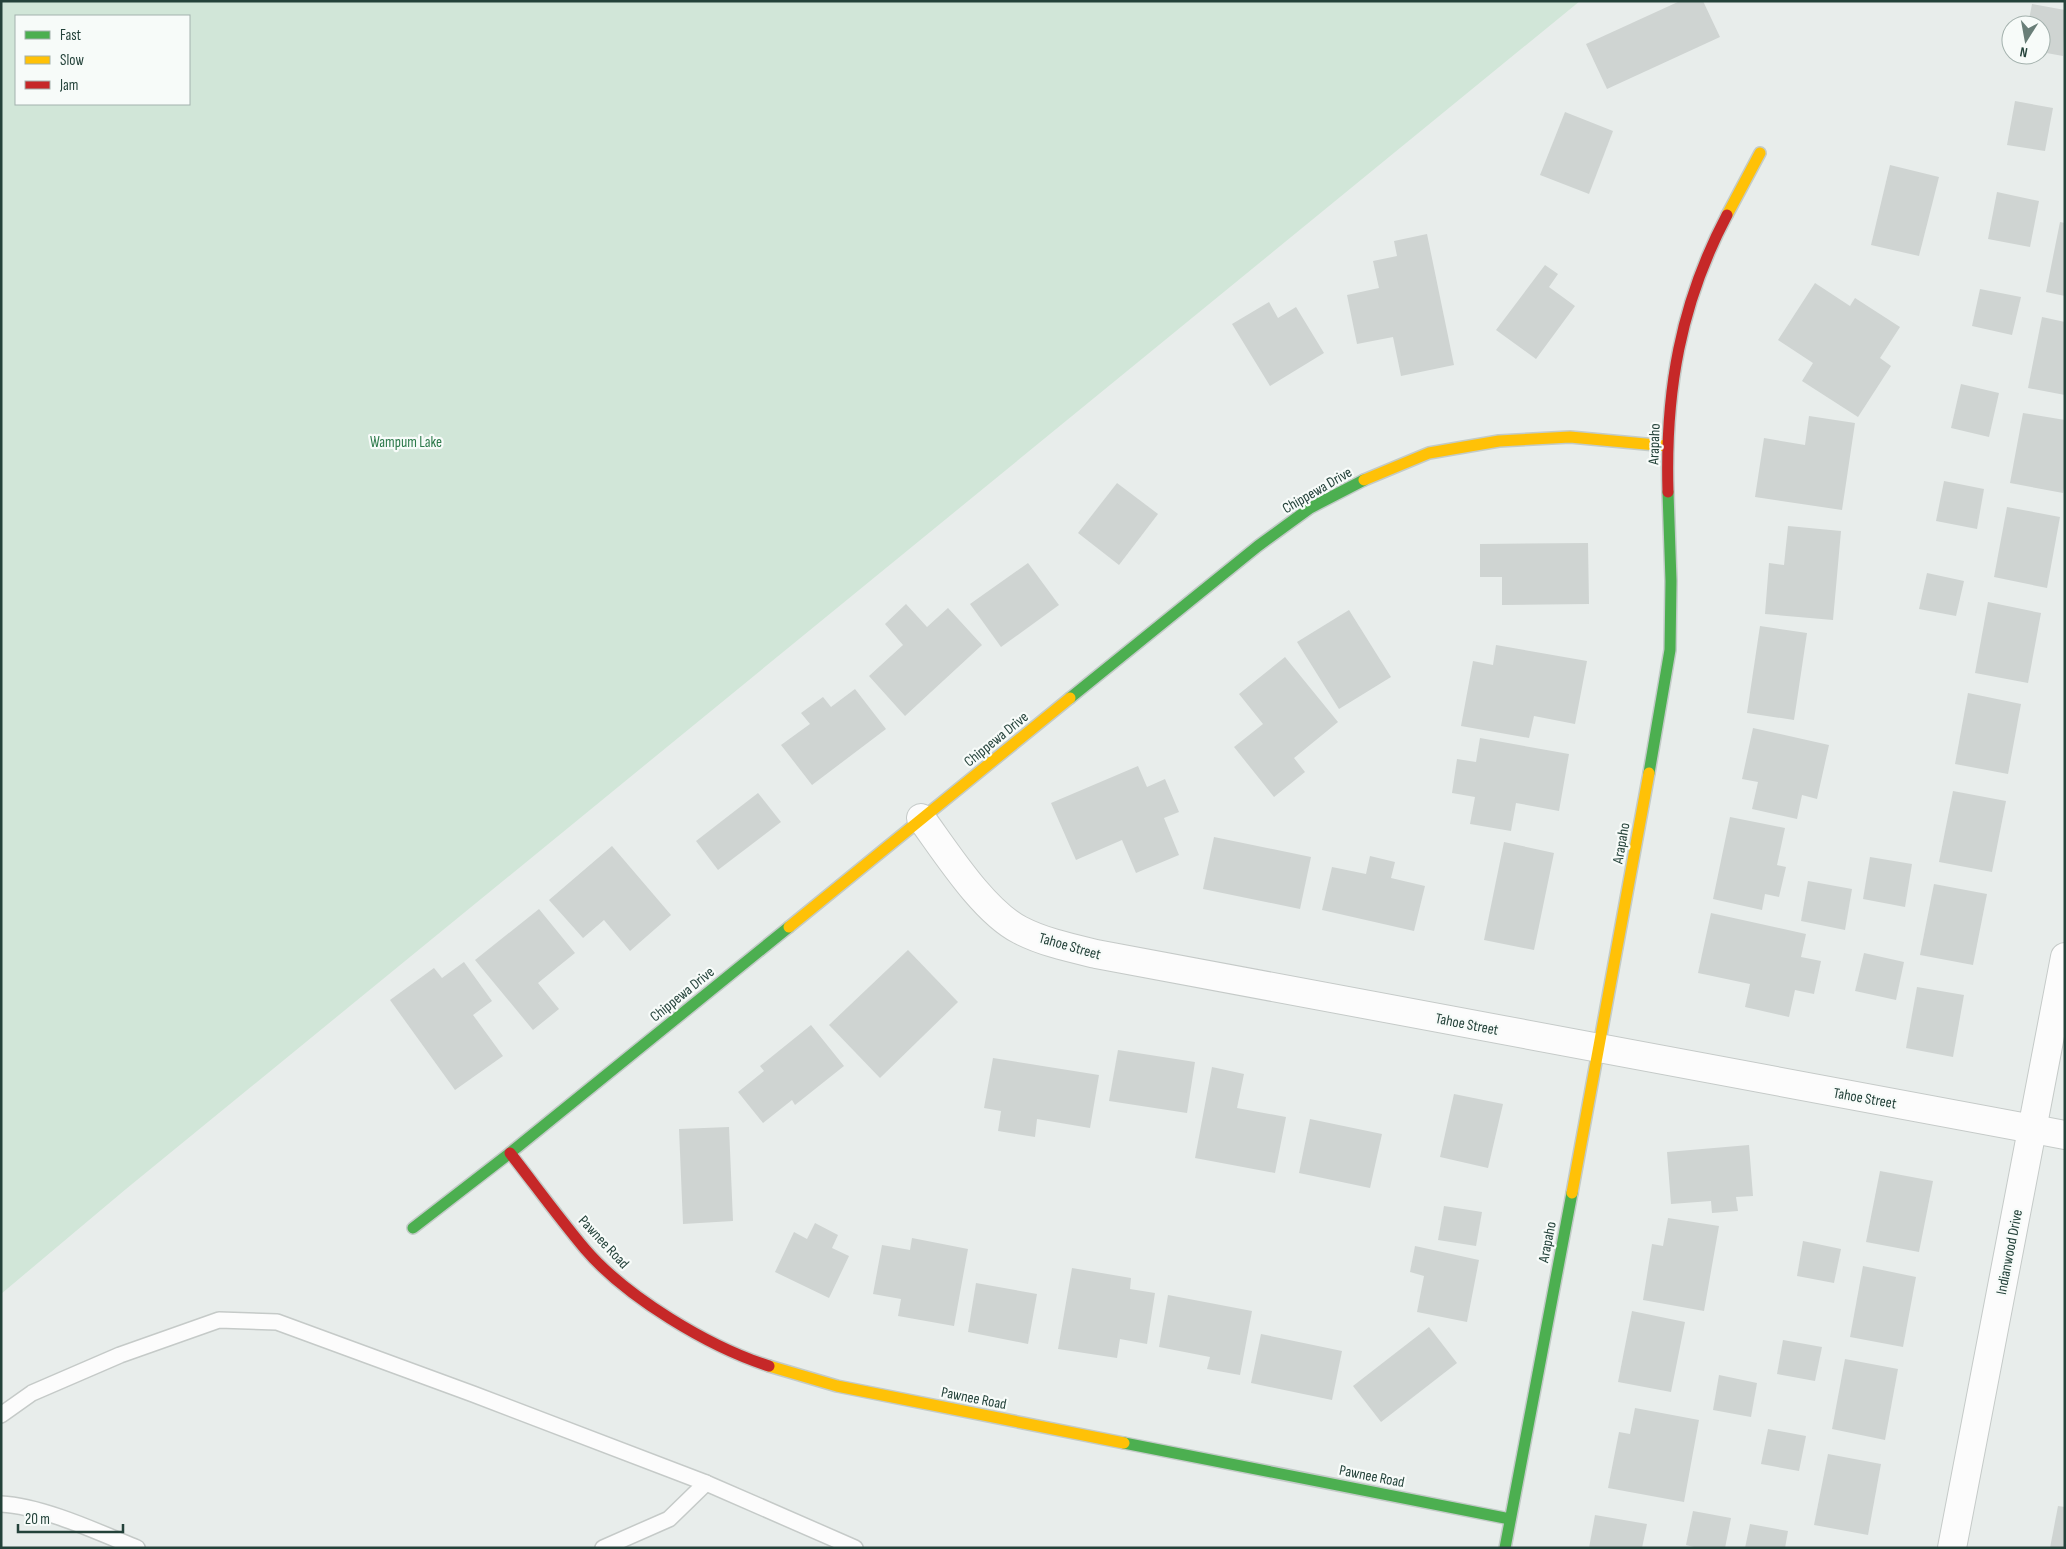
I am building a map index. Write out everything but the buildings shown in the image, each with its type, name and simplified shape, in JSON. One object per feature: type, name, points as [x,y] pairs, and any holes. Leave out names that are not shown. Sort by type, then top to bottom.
[{"type":"street","name":"Arapaho","points":[[1505,1548],[1599,1049],[1670,650],[1671,581],[1667,446],[1676,365],[1690,301],[1710,248],[1760,153]]},
{"type":"street","name":"Chippewa Drive","points":[[413,1228],[510,1154],[921,818],[1258,546],[1310,508],[1369,478],[1429,453],[1499,441],[1570,437],[1667,446]]},
{"type":"street","name":"Tahoe Street","points":[[921,818],[988,906],[1019,929],[1055,943],[1096,954],[2065,1136]]},
{"type":"street","name":"Indianwood Drive","points":[[1952,1548],[2065,957]]},
{"type":"street","name":"Pawnee Road","points":[[510,1154],[586,1250],[626,1288],[704,1338],[766,1365],[837,1386],[1510,1519]]},
{"type":"lane","points":[[1,1415],[32,1393],[120,1356],[219,1320],[277,1322],[706,1482],[855,1548]]},
{"type":"lane","points":[[603,1548],[669,1520],[706,1482]]},
{"type":"lane","points":[[1,1504],[14,1504],[66,1520],[137,1548]]},
{"type":"green space","name":"Wampum Lake","points":[[1,1],[1580,1],[126,1189],[1,1294]]},
{"type":"traffic: fast","points":[[1070,698],[1258,546],[1310,508],[1364,480]]},
{"type":"traffic: fast","points":[[1649,773],[1670,650],[1671,581],[1668,492]]},
{"type":"traffic: fast","points":[[413,1228],[510,1153],[789,927]]},
{"type":"traffic: fast","points":[[1505,1548],[1572,1193]]},
{"type":"traffic: fast","points":[[1124,1443],[1510,1519]]},
{"type":"traffic: slow","points":[[1727,215],[1760,153]]},
{"type":"traffic: slow","points":[[1364,480],[1429,453],[1499,441],[1570,437],[1667,446]]},
{"type":"traffic: slow","points":[[789,927],[1070,698]]},
{"type":"traffic: slow","points":[[1572,1193],[1649,773]]},
{"type":"traffic: slow","points":[[769,1366],[837,1386],[1124,1443]]},
{"type":"traffic: jam","points":[[1668,492],[1669,419],[1679,349],[1687,315],[1698,282],[1711,248],[1727,215]]},
{"type":"traffic: jam","points":[[510,1153],[585,1249],[623,1285],[645,1302],[695,1333],[769,1366]]}]
